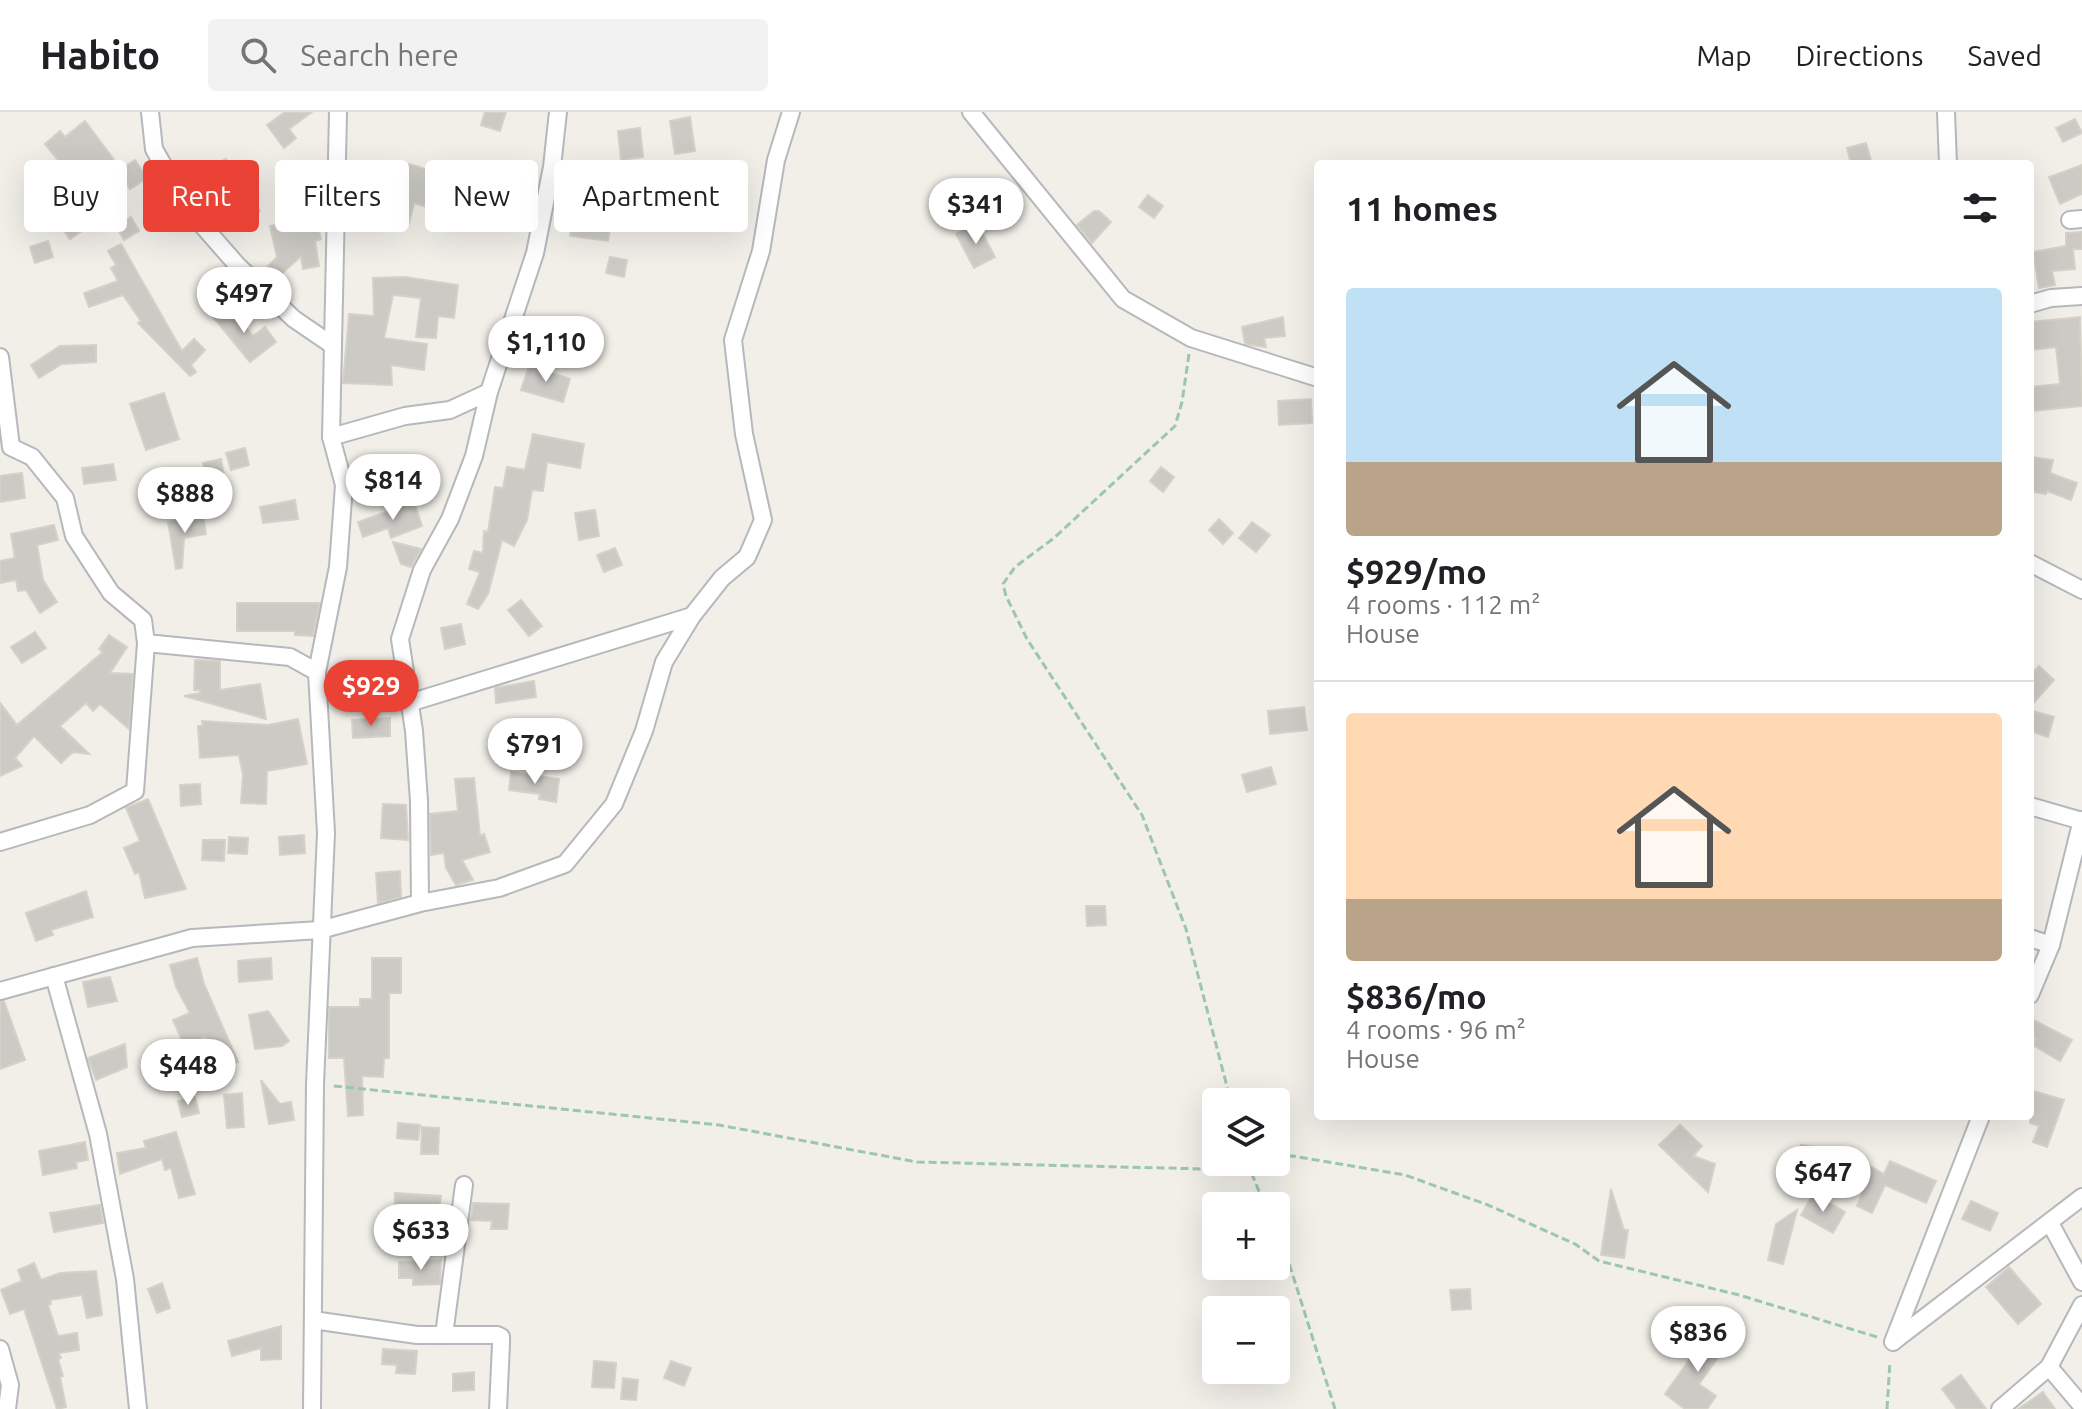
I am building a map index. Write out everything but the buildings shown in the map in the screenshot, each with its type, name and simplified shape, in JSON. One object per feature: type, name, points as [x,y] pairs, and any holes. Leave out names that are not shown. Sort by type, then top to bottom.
[{"type":"street","points":[[150,112],[154,149],[188,209],[238,266],[294,319],[332,345]]},
{"type":"street","points":[[312,1409],[315,1084],[326,833],[317,672],[338,567],[344,485],[331,437],[338,112]]},
{"type":"street","points":[[420,903],[419,801],[400,639],[422,570],[450,519],[474,456],[489,392],[535,253],[552,167],[558,112]]},
{"type":"street","points":[[0,991],[192,938],[320,930],[420,903],[499,888],[565,864],[614,804],[644,731],[664,662],[692,616],[722,578],[747,557],[763,520],[744,434],[733,340],[761,251],[776,160],[791,112]]},
{"type":"street","points":[[971,112],[1123,299],[1191,338],[1314,377]]},
{"type":"street","points":[[1946,112],[1948,160]]},
{"type":"street","points":[[2034,303],[2082,296]]},
{"type":"street","points":[[0,357],[5,447],[32,457],[65,498],[74,536],[111,593],[143,620],[146,643],[135,791],[90,815],[0,842]]},
{"type":"street","points":[[331,437],[405,416],[450,410],[489,392]]},
{"type":"street","points":[[2034,565],[2082,590]]},
{"type":"street","points":[[409,703],[692,616]]},
{"type":"street","points":[[146,643],[290,657],[317,672]]},
{"type":"street","points":[[2034,807],[2081,820],[2051,945],[2034,985]]},
{"type":"street","points":[[2034,939],[2051,945]]},
{"type":"street","points":[[54,976],[98,1134],[125,1279],[138,1409]]},
{"type":"street","points":[[1893,1342],[1979,1120]]},
{"type":"street","points":[[444,1335],[464,1185]]},
{"type":"street","points":[[1893,1342],[2082,1197]]},
{"type":"street","points":[[2050,1223],[2082,1282]]},
{"type":"street","points":[[2000,1409],[2049,1367],[2082,1305]]},
{"type":"street","points":[[313,1320],[417,1335],[501,1337],[498,1409]]},
{"type":"street","points":[[0,1349],[10,1385],[7,1409]]},
{"type":"street","points":[[2049,1367],[2082,1406]]},
{"type":"path","points":[[1191,338],[1182,402],[1175,426],[1054,538],[1015,567],[1003,584],[1027,639],[1142,815],[1186,929],[1227,1088]]},
{"type":"path","points":[[315,1084],[511,1107],[719,1125],[917,1162],[1202,1169]]},
{"type":"path","points":[[1290,1156],[1405,1175],[1503,1211],[1575,1244],[1599,1261],[1739,1295],[1893,1342],[1887,1409]]},
{"type":"path","points":[[1290,1266],[1335,1409]]}]
